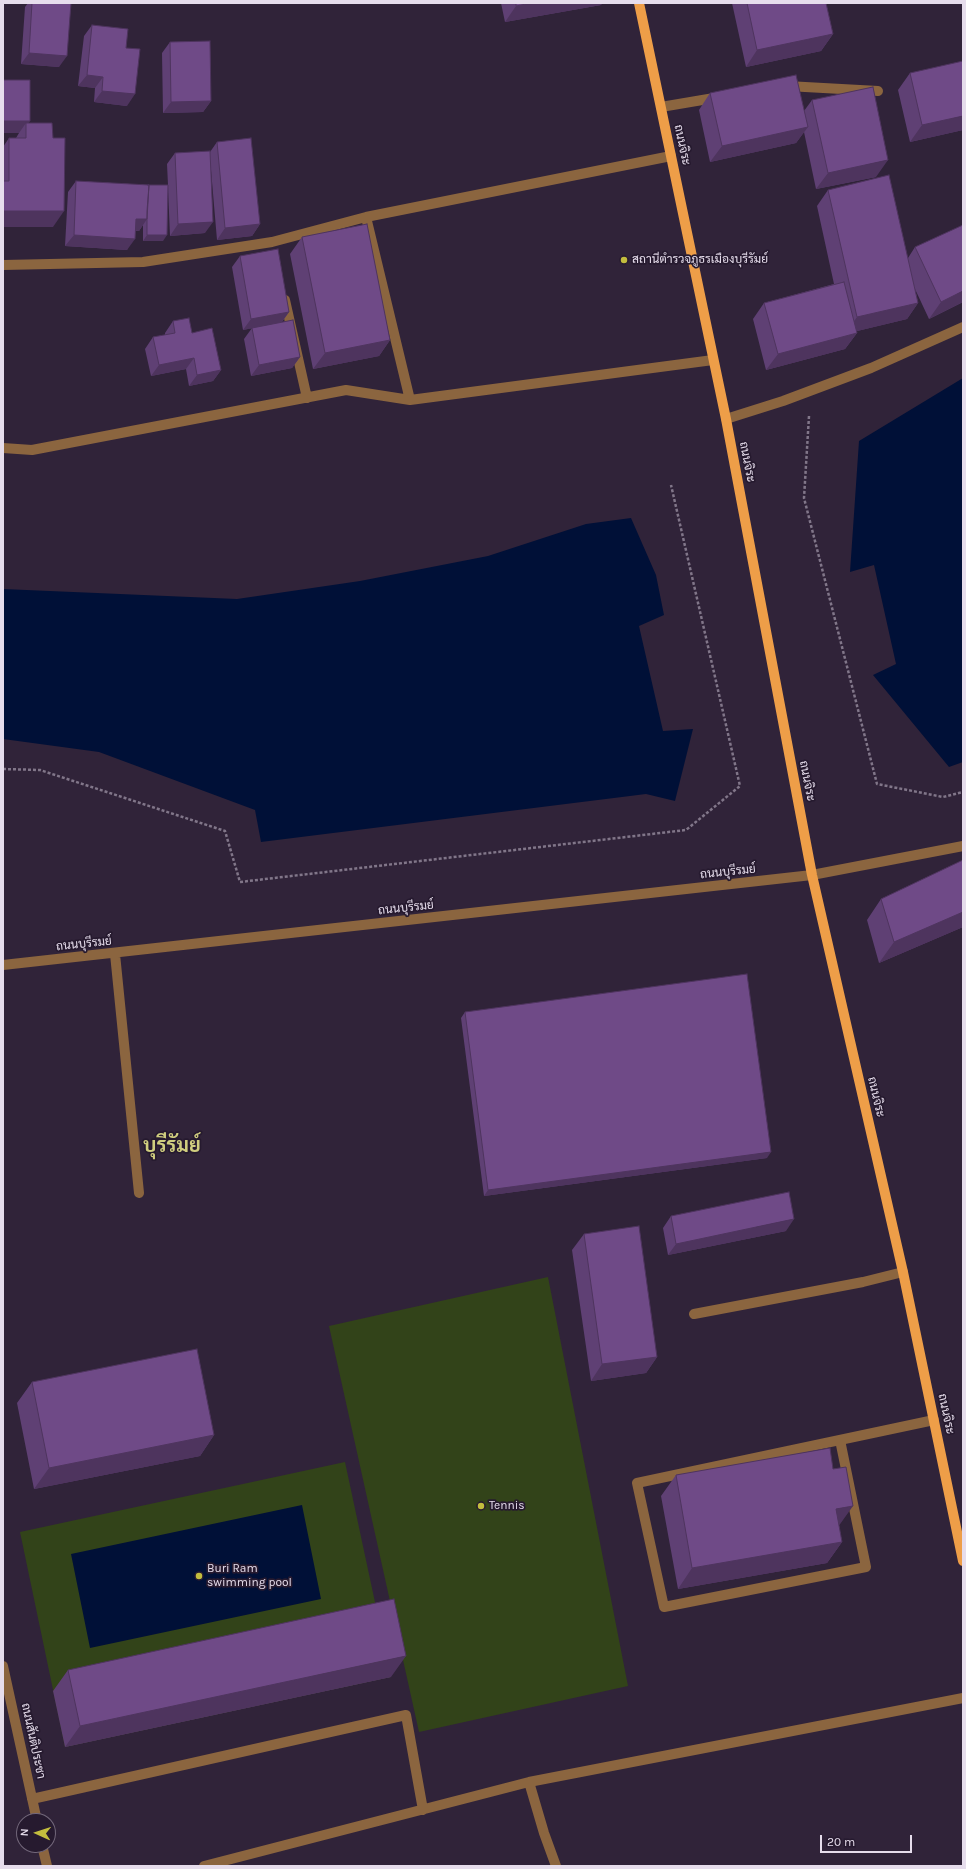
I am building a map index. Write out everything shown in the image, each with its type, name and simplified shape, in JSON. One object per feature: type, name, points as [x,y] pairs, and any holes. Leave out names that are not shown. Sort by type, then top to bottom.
[{"type":"main road","name":"ถนนจิระ","points":[[639,3],[726,419],[812,875],[903,1272],[963,1561]]},
{"type":"street","points":[[777,87],[784,86],[878,90]]},
{"type":"street","points":[[660,107],[733,94]]},
{"type":"street","points":[[3,265],[143,262],[272,246],[366,217],[671,156]]},
{"type":"street","points":[[366,217],[410,400]]},
{"type":"street","points":[[282,286],[307,398]]},
{"type":"street","points":[[726,419],[783,401],[871,368],[963,327]]},
{"type":"street","points":[[3,448],[32,450],[346,390],[410,400],[713,360]]},
{"type":"street","name":"ถนนบุรีรมย์","points":[[3,965],[116,954],[812,875],[963,846]]},
{"type":"street","points":[[116,954],[139,1193]]},
{"type":"street","points":[[694,1314],[863,1282],[903,1272]]},
{"type":"street","points":[[840,1440],[866,1567],[664,1607],[636,1483],[934,1420]]},
{"type":"street","name":"ถนนสันติประชา","points":[[3,1666],[35,1813]]},
{"type":"street","points":[[204,1866],[240,1862],[423,1810],[529,1782],[963,1698]]},
{"type":"street","points":[[32,1799],[406,1715],[423,1810]]},
{"type":"street","points":[[529,1782],[544,1833],[556,1866]]},
{"type":"street","points":[[44,1853],[47,1866]]},
{"type":"path","points":[[815,414],[808,417],[804,498],[877,784],[943,797],[963,792]]},
{"type":"path","points":[[3,769],[40,770],[225,831],[240,882],[686,830],[740,786],[671,485]]},
{"type":"green space","name":"Tennis","points":[[548,1277],[628,1686],[419,1732],[329,1326]]},
{"type":"green space","name":"Buri Ram swimming pool","points":[[345,1462],[391,1677],[65,1747],[20,1532]]},
{"type":"water","points":[[963,378],[963,762],[949,767],[873,675],[896,664],[874,565],[850,572],[859,441]]},
{"type":"water","points":[[631,518],[656,575],[664,615],[639,626],[663,731],[693,729],[675,801],[646,794],[261,842],[255,810],[99,752],[3,739],[3,589],[237,599],[360,581],[488,556],[586,524]]},
{"type":"water","points":[[302,1505],[321,1599],[90,1648],[71,1554]]},
{"type":"building","points":[[32,3],[71,3],[67,56],[29,53]]},
{"type":"building","points":[[516,3],[531,3],[516,6]]},
{"type":"building","points":[[747,3],[826,3],[833,34],[757,50]]},
{"type":"building","points":[[92,25],[128,29],[126,48],[140,49],[135,94],[102,91],[103,77],[87,75]]},
{"type":"building","points":[[210,41],[211,101],[171,102],[170,42]]},
{"type":"building","points":[[963,61],[963,116],[922,125],[910,73]]},
{"type":"building","points":[[796,75],[808,127],[722,146],[710,93]]},
{"type":"building","points":[[3,80],[30,80],[30,121],[3,121]]},
{"type":"building","points":[[873,87],[888,160],[828,173],[812,100]]},
{"type":"building","points":[[26,123],[52,123],[53,138],[65,138],[64,211],[3,211],[3,181],[9,181],[9,138],[26,138]]},
{"type":"building","points":[[251,138],[260,224],[225,228],[217,142]]},
{"type":"building","points":[[210,151],[213,222],[178,224],[175,153]]},
{"type":"building","points":[[889,175],[918,303],[857,317],[828,190]]},
{"type":"building","points":[[76,181],[149,185],[147,219],[136,219],[135,239],[74,235]]},
{"type":"building","points":[[149,185],[168,185],[167,235],[147,235]]},
{"type":"building","points":[[367,224],[390,340],[325,353],[302,237]]},
{"type":"building","points":[[963,225],[963,291],[941,302],[915,247]]},
{"type":"building","points":[[278,249],[289,312],[251,319],[240,256]]},
{"type":"building","points":[[844,282],[857,333],[778,354],[764,303]]},
{"type":"building","points":[[189,318],[192,333],[212,328],[221,370],[197,375],[194,358],[159,365],[153,337],[175,333],[173,321]]},
{"type":"building","points":[[293,320],[300,357],[259,365],[252,328]]},
{"type":"building","points":[[963,860],[963,912],[894,942],[881,899]]},
{"type":"building","points":[[747,974],[771,1152],[488,1190],[465,1012]]},
{"type":"building","points":[[789,1192],[794,1219],[676,1244],[671,1216]]},
{"type":"building","points":[[639,1226],[657,1357],[602,1364],[584,1234]]},
{"type":"building","points":[[197,1349],[214,1435],[49,1468],[32,1382]]},
{"type":"building","points":[[830,1448],[833,1469],[846,1467],[853,1506],[836,1509],[842,1542],[692,1568],[676,1475]]},
{"type":"building","points":[[394,1599],[406,1656],[80,1726],[68,1670]]},
{"type":"place","name":"สถานีตำรวจภูธรเมืองบุรีรัมย์","points":[[624,260]]},
{"type":"place","name":"Tennis","points":[[481,1506]]},
{"type":"place","name":"Buri Ram swimming pool","points":[[199,1576]]},
{"type":"district","name":"บุรีรัมย์","points":[[172,1146]]}]
